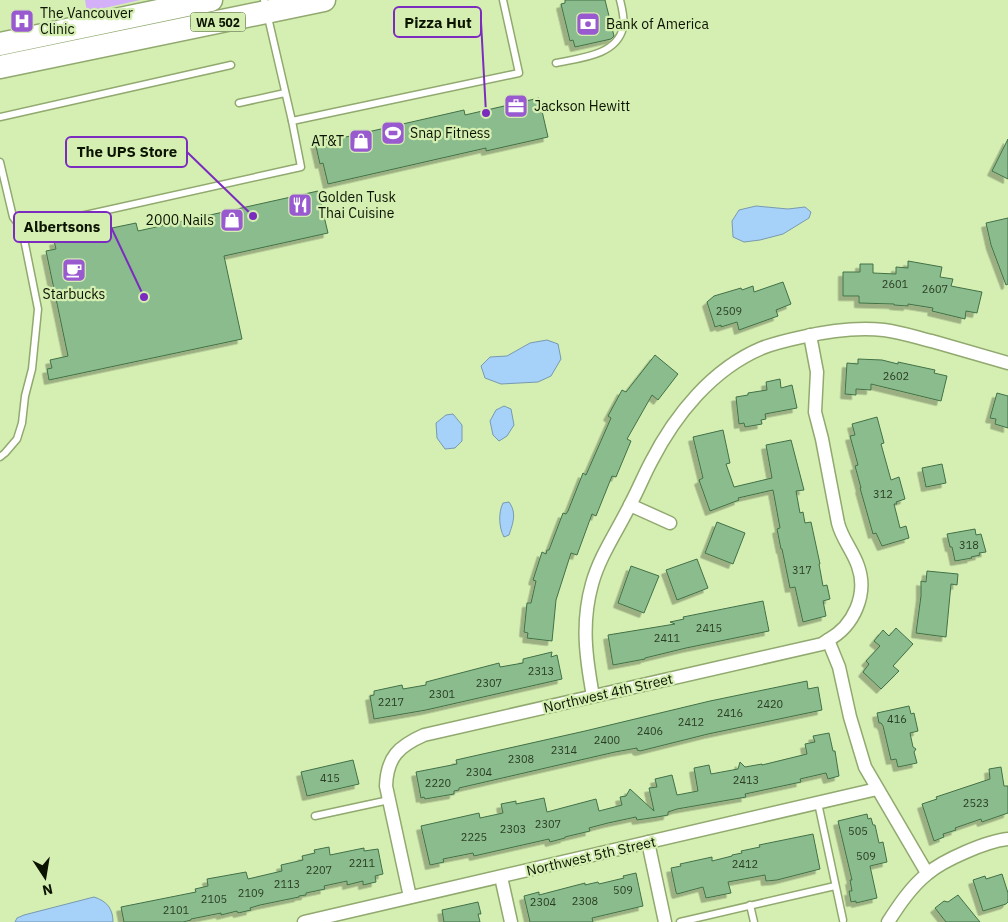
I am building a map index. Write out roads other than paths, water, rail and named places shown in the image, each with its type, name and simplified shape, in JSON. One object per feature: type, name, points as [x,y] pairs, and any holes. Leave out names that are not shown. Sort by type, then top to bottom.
[{"type":"highway","name":"WA 502","points":[[0,44],[211,0]]},
{"type":"highway","name":"WA 502","points":[[0,67],[266,6],[324,0]]},
{"type":"street","points":[[593,696],[585,648],[586,607],[592,583],[603,557],[651,462],[671,427],[696,395],[730,366],[761,349],[810,335],[858,329],[884,330],[906,334],[1008,363]]},
{"type":"street","points":[[810,335],[817,372],[815,412],[840,533],[852,553],[861,577],[860,597],[852,617],[838,635],[828,640],[839,667],[858,745],[866,766],[877,789],[927,873]]},
{"type":"street","points":[[630,504],[670,523]]},
{"type":"street","name":"Northwest 4th Street","points":[[389,800],[386,786],[388,765],[393,756],[402,747],[424,735],[822,644],[828,640]]},
{"type":"street","name":"Northwest 5th Street","points":[[304,922],[877,789]]},
{"type":"street","points":[[389,800],[410,897]]},
{"type":"street","points":[[888,922],[898,907],[927,873],[963,853],[984,844],[1008,839]]},
{"type":"street","points":[[648,842],[665,922]]},
{"type":"street","points":[[501,877],[511,922]]},
{"type":"lane","points":[[292,121],[519,72],[503,0]]},
{"type":"lane","points":[[556,63],[599,53],[610,48],[618,39],[623,28],[624,17],[620,0]]},
{"type":"lane","points":[[22,229],[301,167],[266,6]]},
{"type":"lane","points":[[0,116],[231,65]]},
{"type":"lane","points":[[239,103],[285,94]]},
{"type":"lane","points":[[0,162],[2,183],[13,217],[22,229],[38,309],[32,369],[25,396],[22,423],[17,439],[0,457]]},
{"type":"lane","points":[[315,816],[389,800]]},
{"type":"lane","points":[[818,803],[843,920]]},
{"type":"lane","points":[[680,922],[835,886]]},
{"type":"lane","points":[[750,905],[754,922]]},
{"type":"water","points":[[756,206],[788,209],[805,207],[811,212],[809,218],[783,234],[744,242],[733,237],[732,221],[739,210]]},
{"type":"water","points":[[547,340],[558,344],[561,359],[551,376],[538,382],[501,384],[485,378],[481,366],[490,357],[507,356],[530,343]]},
{"type":"water","points":[[504,406],[511,409],[514,425],[507,436],[499,441],[493,435],[490,421],[496,410]]},
{"type":"water","points":[[453,414],[462,425],[462,441],[455,448],[445,449],[437,438],[436,423],[446,415]]},
{"type":"water","points":[[509,502],[514,518],[509,535],[504,537],[500,525],[500,511],[503,503]]},
{"type":"water","points":[[94,897],[108,906],[112,913],[113,922],[15,922],[17,918],[24,915]]},
{"type":"place","name":"The Vancouver Clinic","points":[[22,21]]},
{"type":"place","name":"Bank of America","points":[[588,24]]},
{"type":"place","name":"Jackson Hewitt","points":[[516,106]]},
{"type":"place","name":"Pizza Hut","points":[[486,113]]},
{"type":"place","name":"Snap Fitness","points":[[393,133]]},
{"type":"place","name":"AT&T","points":[[361,141]]},
{"type":"place","name":"Golden Tusk Thai Cuisine","points":[[300,205]]},
{"type":"place","name":"The UPS Store","points":[[253,216]]},
{"type":"place","name":"2000 Nails","points":[[232,220]]},
{"type":"place","name":"Starbucks","points":[[74,270]]},
{"type":"place","name":"Albertsons","points":[[144,297]]}]
